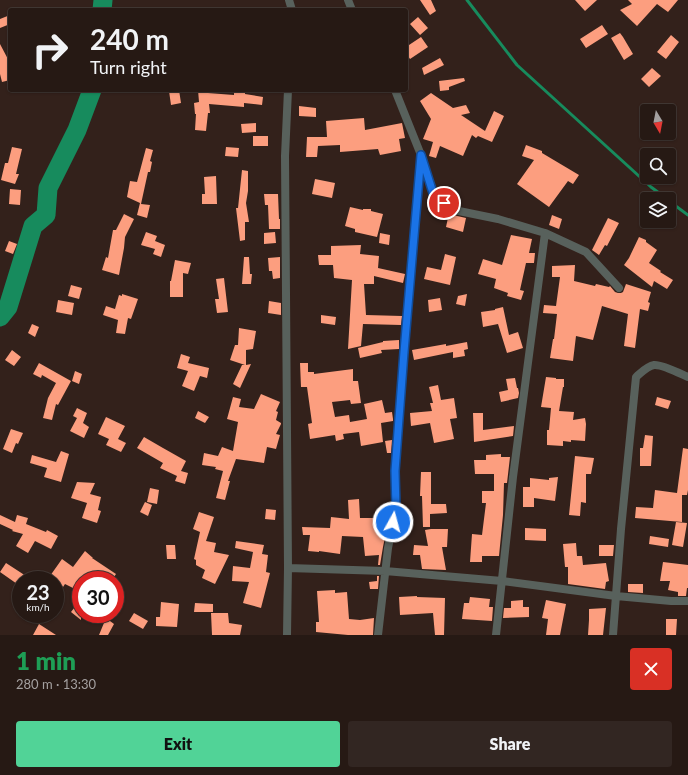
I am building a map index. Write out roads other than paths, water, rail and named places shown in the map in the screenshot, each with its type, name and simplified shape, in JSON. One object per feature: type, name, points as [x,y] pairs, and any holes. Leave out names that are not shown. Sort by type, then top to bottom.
[{"type":"street","points":[[288,92],[285,156],[288,635]]},
{"type":"street","points":[[396,92],[421,155],[434,196],[454,210],[498,219],[545,233],[586,252],[619,288]]},
{"type":"street","points":[[378,635],[388,548],[396,509],[395,471],[421,155]]},
{"type":"street","points":[[496,635],[513,477],[545,233]]},
{"type":"street","points":[[613,635],[621,529],[636,377],[645,369],[655,365],[688,377]]},
{"type":"street","points":[[288,568],[385,571],[502,581],[616,596],[688,601]]},
{"type":"waterway","points":[[102,8],[103,0]]},
{"type":"waterway","points":[[467,0],[517,65],[658,192]]},
{"type":"waterway","points":[[0,317],[8,307],[33,226],[46,215],[48,188],[77,130],[91,92]]},
{"type":"waterway","points":[[676,206],[688,215]]}]
